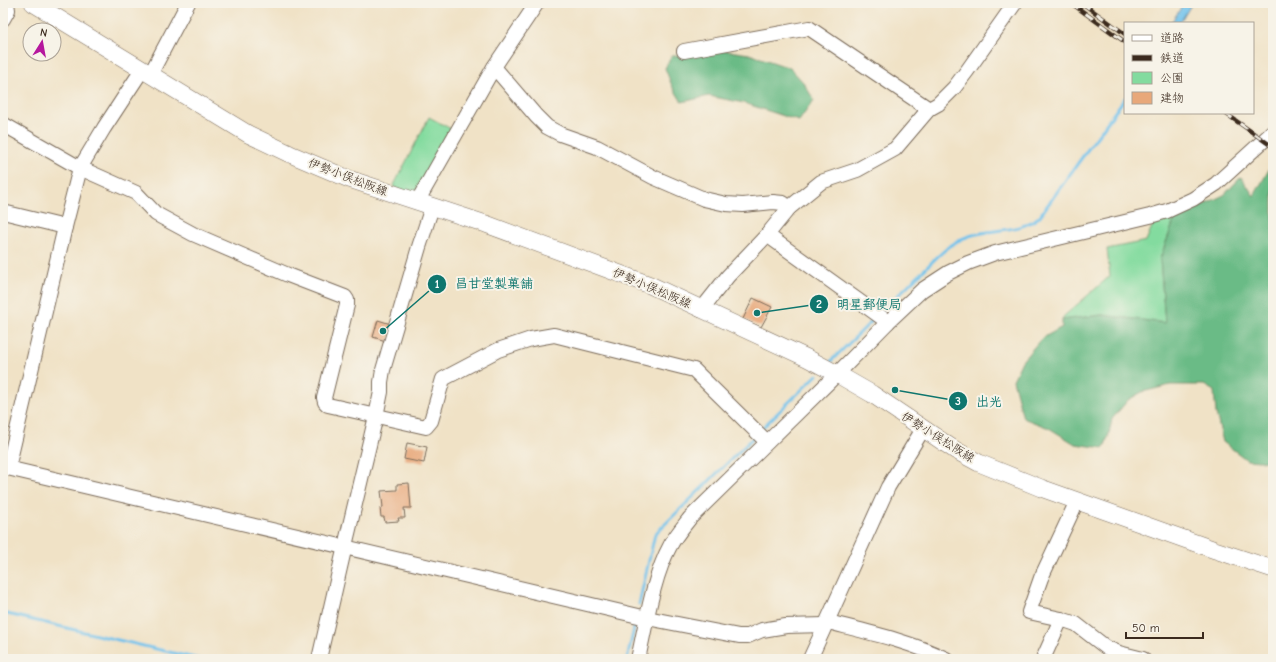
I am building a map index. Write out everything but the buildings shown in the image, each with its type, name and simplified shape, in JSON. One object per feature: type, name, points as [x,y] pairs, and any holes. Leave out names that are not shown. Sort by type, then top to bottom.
[{"type":"main road","name":"伊勢小俣松阪線","points":[[38,4],[146,73],[248,134],[290,154],[349,180],[486,224],[650,285],[807,358],[837,374],[872,394],[955,450],[979,463],[1077,501],[1273,569]]},
{"type":"street","points":[[3,19],[8,10],[7,3]]},
{"type":"street","points":[[188,3],[146,73],[108,124],[80,168],[6,467],[647,618],[739,636],[748,636],[762,630],[786,626],[827,623],[877,634],[933,653],[946,659]]},
{"type":"street","points":[[320,659],[376,416],[386,357],[425,205],[494,67],[536,3]]},
{"type":"street","points":[[701,310],[728,276],[767,235],[789,208],[821,182],[857,170],[895,149],[929,109],[938,104],[954,88],[968,71],[1016,3]]},
{"type":"street","points":[[684,51],[809,28],[929,109]]},
{"type":"street","points":[[494,67],[536,116],[547,127],[560,134],[597,147],[653,177],[704,199],[732,205],[773,202],[783,203],[789,208]]},
{"type":"street","points":[[3,124],[80,168],[136,193],[156,214],[193,234],[288,275],[345,297],[347,300],[347,305],[324,398],[328,405],[426,427],[431,421],[442,379],[498,350],[531,339],[554,335],[694,370],[761,436]]},
{"type":"street","points":[[638,659],[647,618],[664,557],[680,531],[761,436],[837,374],[881,317],[948,273],[968,262],[995,253],[1150,216],[1167,211],[1193,199],[1216,184],[1273,132]]},
{"type":"street","points":[[3,212],[65,227]]},
{"type":"street","points":[[767,235],[881,317]]},
{"type":"street","points":[[810,659],[888,487],[923,429]]},
{"type":"street","points":[[1077,501],[1041,578],[1029,612],[1076,624],[1107,648],[1119,653],[1143,659]]},
{"type":"street","points":[[1043,659],[1061,619]]},
{"type":"green space","points":[[715,49],[749,54],[790,68],[803,82],[814,100],[799,121],[744,103],[709,96],[682,102],[672,86],[665,68],[672,56]]},
{"type":"green space","points":[[429,117],[453,130],[416,196],[393,187]]},
{"type":"green space","points":[[1271,166],[1273,167],[1273,462],[1247,460],[1223,442],[1216,413],[1214,391],[1204,385],[1170,385],[1142,392],[1128,400],[1112,419],[1104,448],[1075,444],[1049,428],[1023,418],[1013,380],[1022,361],[1041,339],[1062,327],[1062,320],[1102,315],[1165,323],[1160,259],[1175,218],[1224,195],[1241,177],[1254,196]]},
{"type":"green space","points":[[1175,218],[1160,259],[1165,323],[1102,315],[1062,320],[1064,316],[1110,276],[1107,249],[1146,241],[1153,224]]},
{"type":"water","points":[[1184,3],[1192,3],[1181,22],[1172,22]]},
{"type":"waterway","points":[[3,32],[8,21]]},
{"type":"waterway","points":[[3,41],[5,52],[3,56]]},
{"type":"waterway","points":[[881,312],[937,257],[955,243],[969,236],[1023,226],[1039,217],[1124,99]]},
{"type":"waterway","points":[[831,361],[876,317]]},
{"type":"waterway","points":[[760,430],[817,375]]},
{"type":"waterway","points":[[639,604],[655,534],[755,436]]},
{"type":"waterway","points":[[3,613],[199,659]]},
{"type":"waterway","points":[[627,659],[635,624]]},
{"type":"railway","points":[[1071,3],[1124,41]]},
{"type":"railway","points":[[1082,3],[1124,33]]},
{"type":"railway","points":[[1226,114],[1273,147]]},
{"type":"place","name":"明星郵便局","points":[[757,313]]},
{"type":"place","name":"昌甘堂製菓舗","points":[[383,331]]},
{"type":"place","name":"出光","points":[[895,390]]}]
